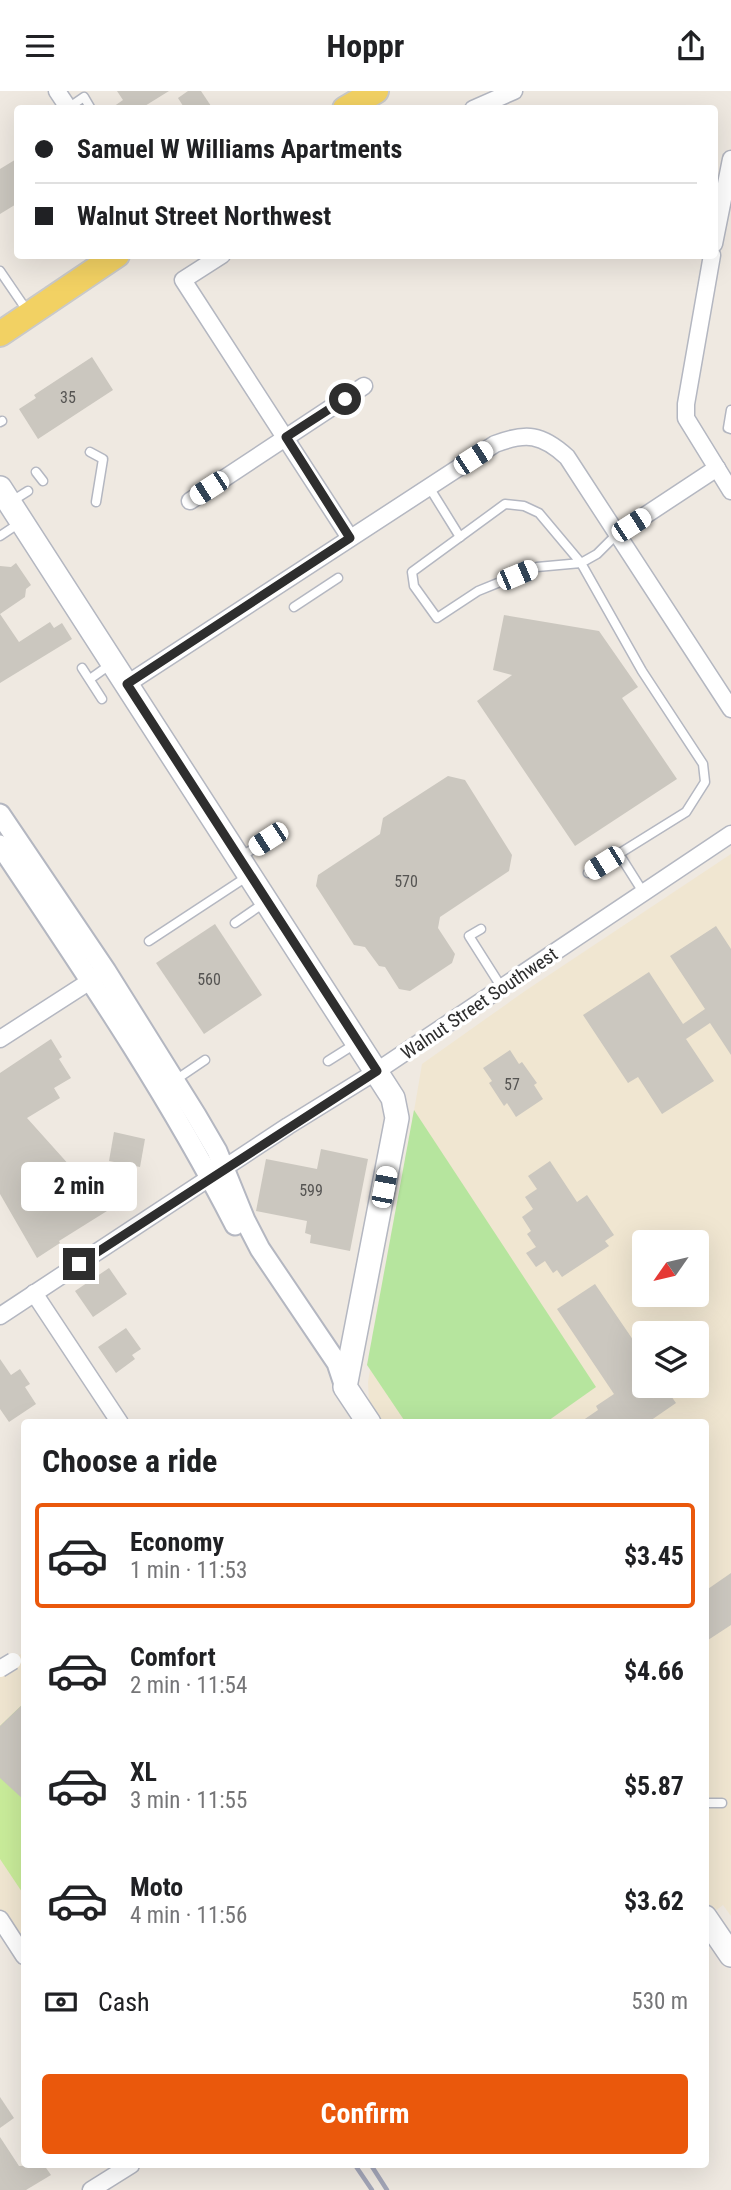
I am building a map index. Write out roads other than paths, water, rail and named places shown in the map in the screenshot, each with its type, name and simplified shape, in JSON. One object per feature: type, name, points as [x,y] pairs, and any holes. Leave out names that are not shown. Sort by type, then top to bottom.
[{"type":"main road","points":[[352,105],[376,91]]},
{"type":"main road","points":[[0,334],[111,259]]},
{"type":"main road","points":[[15,501],[127,684],[393,1098],[397,1118],[345,1387],[366,1419]]},
{"type":"main road","points":[[709,1923],[731,1955]]},
{"type":"street","points":[[482,105],[514,91]]},
{"type":"street","points":[[718,224],[731,159]]},
{"type":"street","points":[[216,259],[183,280],[350,538]]},
{"type":"street","points":[[711,259],[686,404],[686,418],[731,491]]},
{"type":"street","points":[[190,501],[364,386]]},
{"type":"street","points":[[127,684],[495,444],[515,436],[535,437],[553,444],[567,457],[731,709]]},
{"type":"street","points":[[617,534],[717,468]]},
{"type":"street","points":[[0,814],[98,976],[163,1095],[217,1174],[260,1249],[337,1363],[345,1387]]},
{"type":"street","name":"Walnut Street Southwest","points":[[0,1316],[377,1071],[731,834]]},
{"type":"street","points":[[0,845],[174,1081],[218,1151],[217,1174]]},
{"type":"street","points":[[0,1039],[98,976]]},
{"type":"street","points":[[34,1293],[117,1419]]},
{"type":"street","points":[[0,1919],[21,1952]]},
{"type":"street","points":[[91,2190],[126,2168]]},
{"type":"lane","points":[[72,105],[84,97],[89,105]]},
{"type":"lane","points":[[0,271],[29,314]]},
{"type":"lane","points":[[731,410],[728,428],[731,429]]},
{"type":"lane","points":[[90,452],[103,459],[96,502]]},
{"type":"lane","points":[[36,472],[43,481]]},
{"type":"lane","points":[[429,487],[460,537]]},
{"type":"lane","points":[[0,536],[15,501]]},
{"type":"lane","points":[[588,873],[686,812],[705,782],[704,764],[642,671],[581,563],[539,513],[524,506],[505,504],[412,572],[414,586],[437,618],[478,591],[537,567],[581,563],[597,554],[617,534]]},
{"type":"lane","points":[[295,607],[338,578]]},
{"type":"lane","points":[[90,679],[114,663]]},
{"type":"lane","points":[[82,669],[102,699]]},
{"type":"lane","points":[[149,941],[245,866],[268,839]]},
{"type":"lane","points":[[619,853],[644,893]]},
{"type":"lane","points":[[235,923],[267,901]]},
{"type":"lane","points":[[481,929],[469,936],[502,988]]},
{"type":"lane","points":[[328,1061],[358,1041]]},
{"type":"lane","points":[[174,1081],[205,1060]]},
{"type":"lane","points":[[709,1803],[722,1803]]},
{"type":"railway","points":[[357,2168],[372,2190]]},
{"type":"railway","points":[[373,2168],[387,2190]]}]
